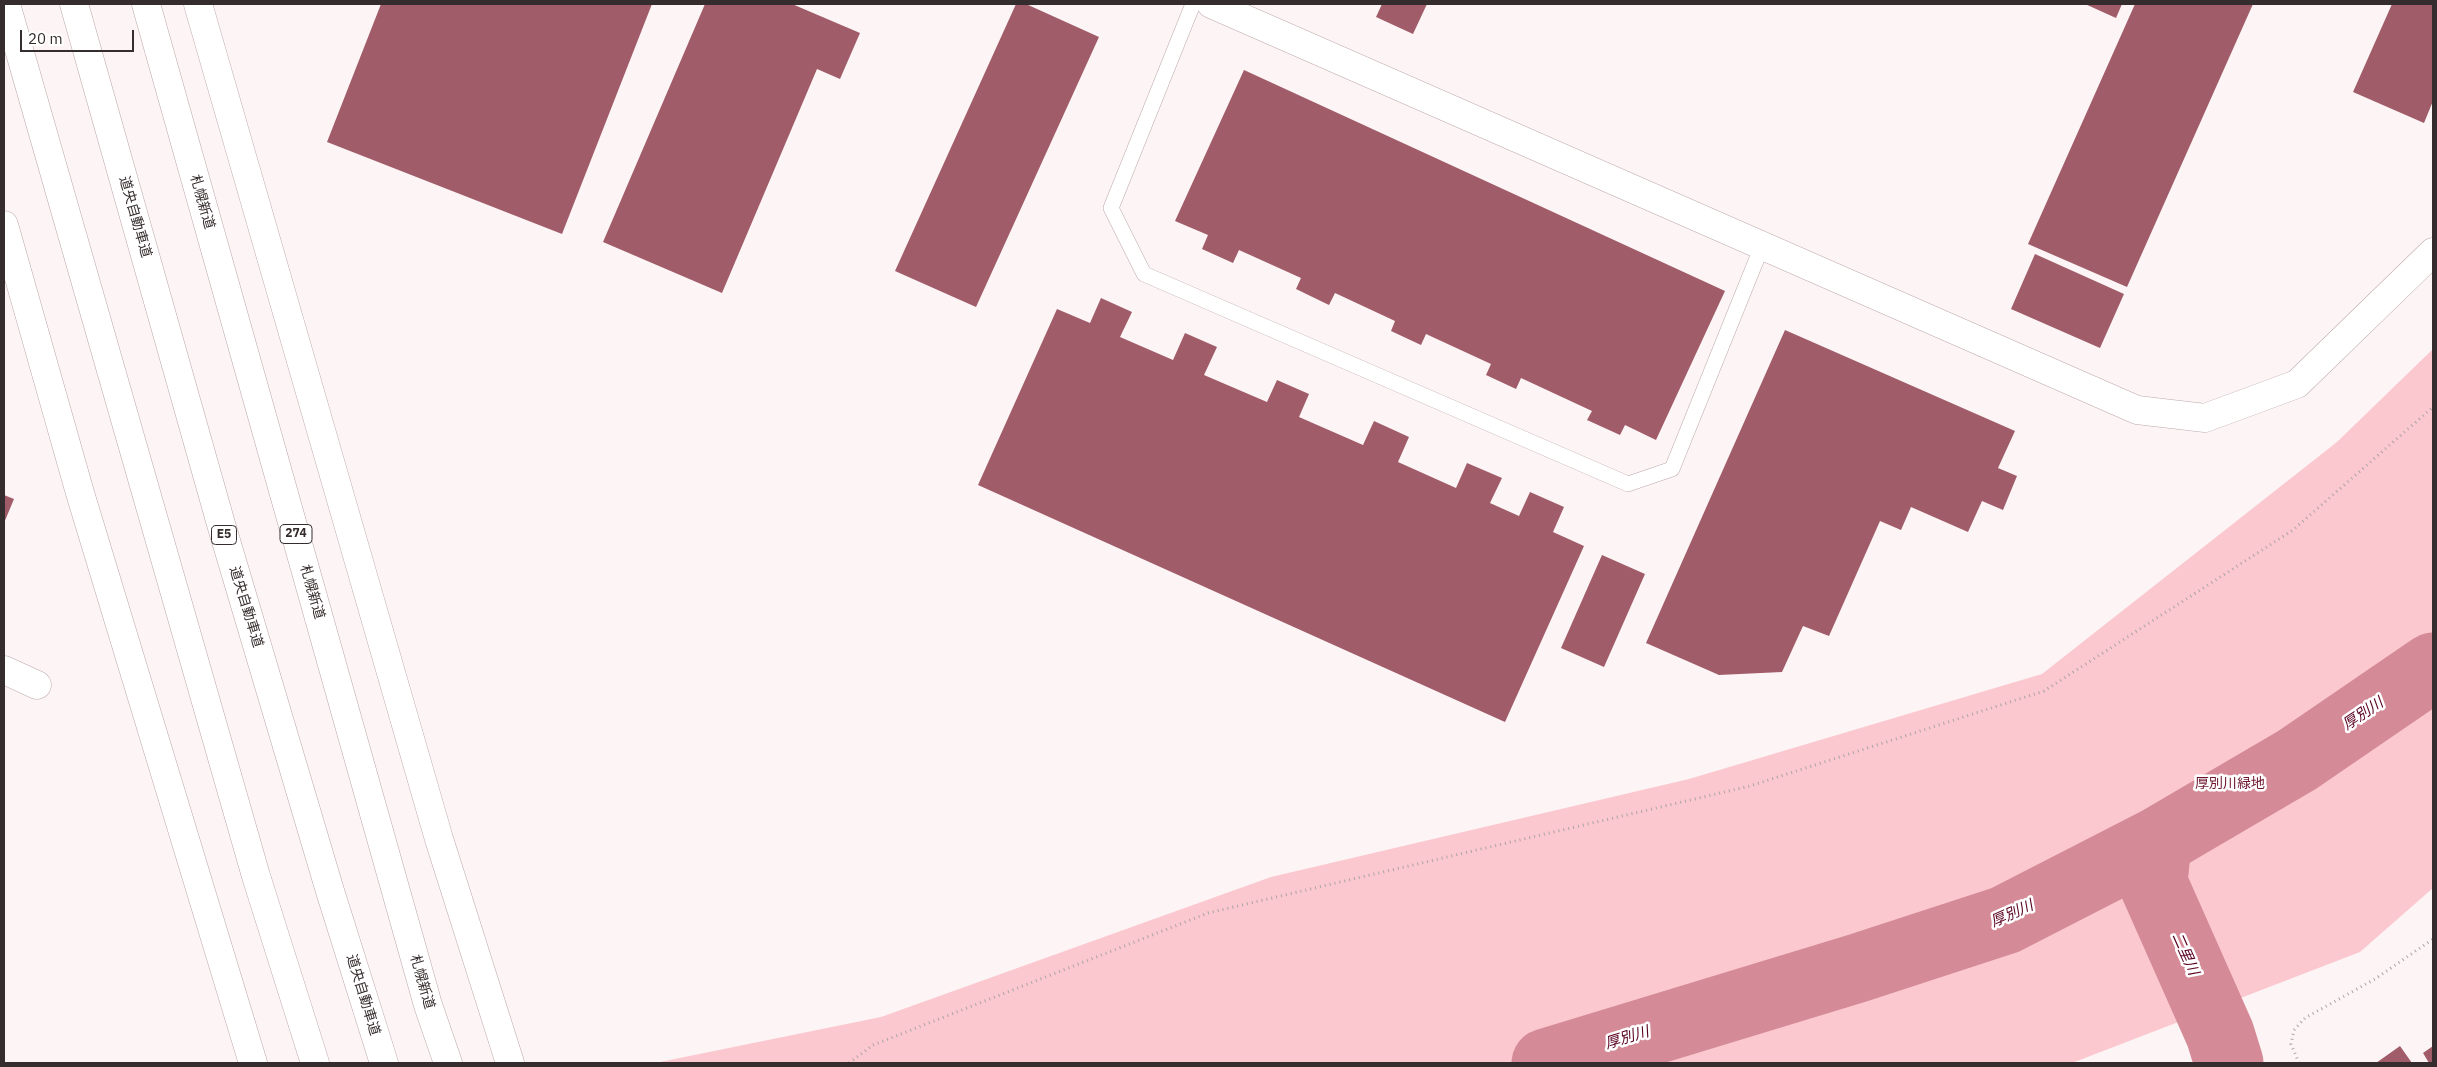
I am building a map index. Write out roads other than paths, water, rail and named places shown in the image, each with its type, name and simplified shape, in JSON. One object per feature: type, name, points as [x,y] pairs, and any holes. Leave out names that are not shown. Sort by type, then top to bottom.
[{"type":"main road","points":[[6,4],[256,876],[315,1063]]},
{"type":"main road","name":"道央自動車道","points":[[74,4],[224,534],[330,891],[384,1063]]},
{"type":"main road","name":"札幌新道","points":[[146,4],[428,1005],[448,1063]]},
{"type":"main road","points":[[198,4],[439,840],[510,1063]]},
{"type":"main road","points":[[1211,4],[2137,410],[2205,418],[2297,384],[2433,252]]},
{"type":"main road","points":[[4,225],[80,493],[252,1063]]},
{"type":"main road","points":[[4,670],[37,685]]},
{"type":"lane","points":[[1193,4],[1111,208],[1144,274],[1628,484],[1672,468],[1762,246]]},
{"type":"waterway","name":"厚別川","points":[[1546,1063],[1858,968],[2005,920],[2157,842],[2297,760],[2433,667]]},
{"type":"waterway","name":"二里川","points":[[2157,842],[2153,883],[2220,1034],[2229,1063]]},
{"type":"park label","name":"厚別川緑地","points":[[2230,784]]}]
